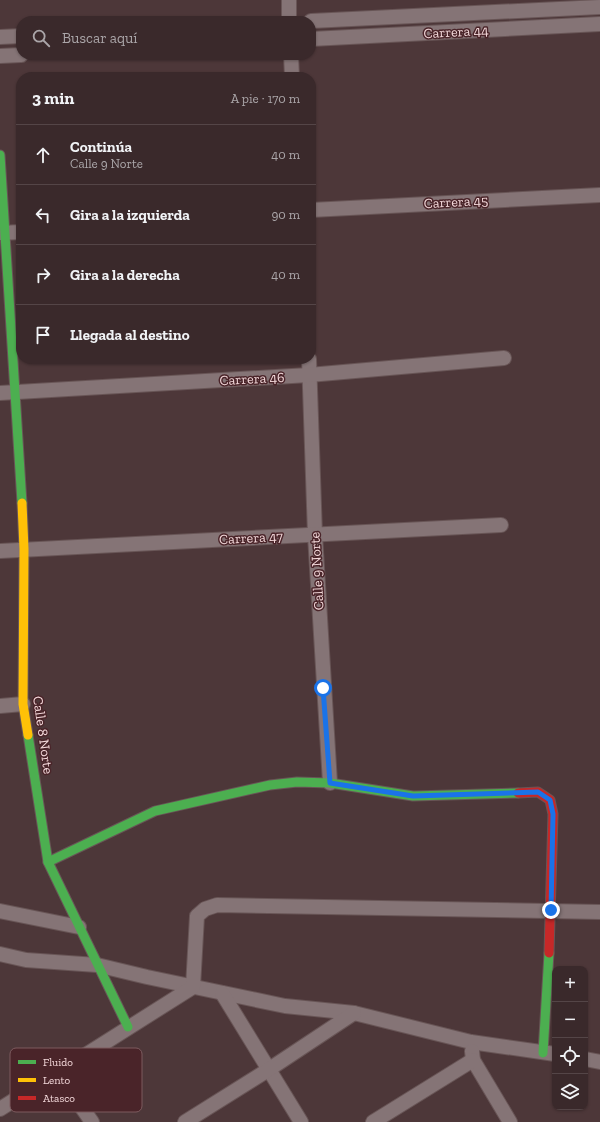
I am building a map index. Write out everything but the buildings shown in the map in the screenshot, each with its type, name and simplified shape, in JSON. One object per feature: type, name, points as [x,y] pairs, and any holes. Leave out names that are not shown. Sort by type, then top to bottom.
[{"type":"street","points":[[289,0],[289,16]]},
{"type":"street","name":"Carrera 44","points":[[316,21],[600,7]]},
{"type":"street","name":"Carrera 44","points":[[316,39],[600,24]]},
{"type":"street","points":[[0,37],[16,36]]},
{"type":"street","points":[[0,56],[16,55]]},
{"type":"street","points":[[291,60],[292,72]]},
{"type":"street","name":"Calle 8 Norte","points":[[0,154],[3,233],[16,393],[24,550],[23,704],[48,862],[128,1027]]},
{"type":"street","name":"Carrera 45","points":[[316,210],[600,195]]},
{"type":"street","points":[[3,233],[16,232]]},
{"type":"street","name":"Carrera 46","points":[[0,394],[310,375],[504,358]]},
{"type":"street","name":"Calle 9 Norte","points":[[309,364],[315,535],[330,783]]},
{"type":"street","name":"Carrera 47","points":[[0,551],[501,525]]},
{"type":"street","points":[[0,706],[23,704]]},
{"type":"street","points":[[0,954],[26,960],[97,965],[285,1006],[354,1013],[471,1042],[549,1053],[553,814],[550,800],[538,792],[413,796],[330,783],[297,782],[270,785],[155,811],[48,862]]},
{"type":"street","points":[[193,987],[197,916],[205,909],[217,905],[600,912]]},
{"type":"street","points":[[0,911],[79,927]]},
{"type":"street","points":[[95,1048],[193,987]]},
{"type":"street","points":[[222,993],[301,1122]]},
{"type":"street","points":[[185,1122],[268,1070],[354,1013]]},
{"type":"street","points":[[471,1042],[473,1060],[510,1122]]},
{"type":"street","points":[[373,1122],[473,1060]]},
{"type":"street","points":[[588,1060],[600,1062]]},
{"type":"street","points":[[0,1109],[10,1103]]},
{"type":"street","points":[[85,1112],[92,1122]]},
{"type":"traffic: fast","points":[[0,155],[22,503]]},
{"type":"traffic: fast","points":[[28,735],[48,862],[128,1027]]},
{"type":"traffic: fast","points":[[48,862],[155,811],[270,785],[297,782],[330,783],[413,796],[518,793]]},
{"type":"traffic: fast","points":[[543,1053],[549,953]]},
{"type":"traffic: slow","points":[[22,503],[24,549],[23,704],[28,735]]},
{"type":"traffic: jam","points":[[518,793],[538,792],[550,800],[553,814],[549,953]]},
{"type":"route","points":[[323,688],[330,783],[413,796],[538,792],[550,800],[553,814],[551,910]]}]
